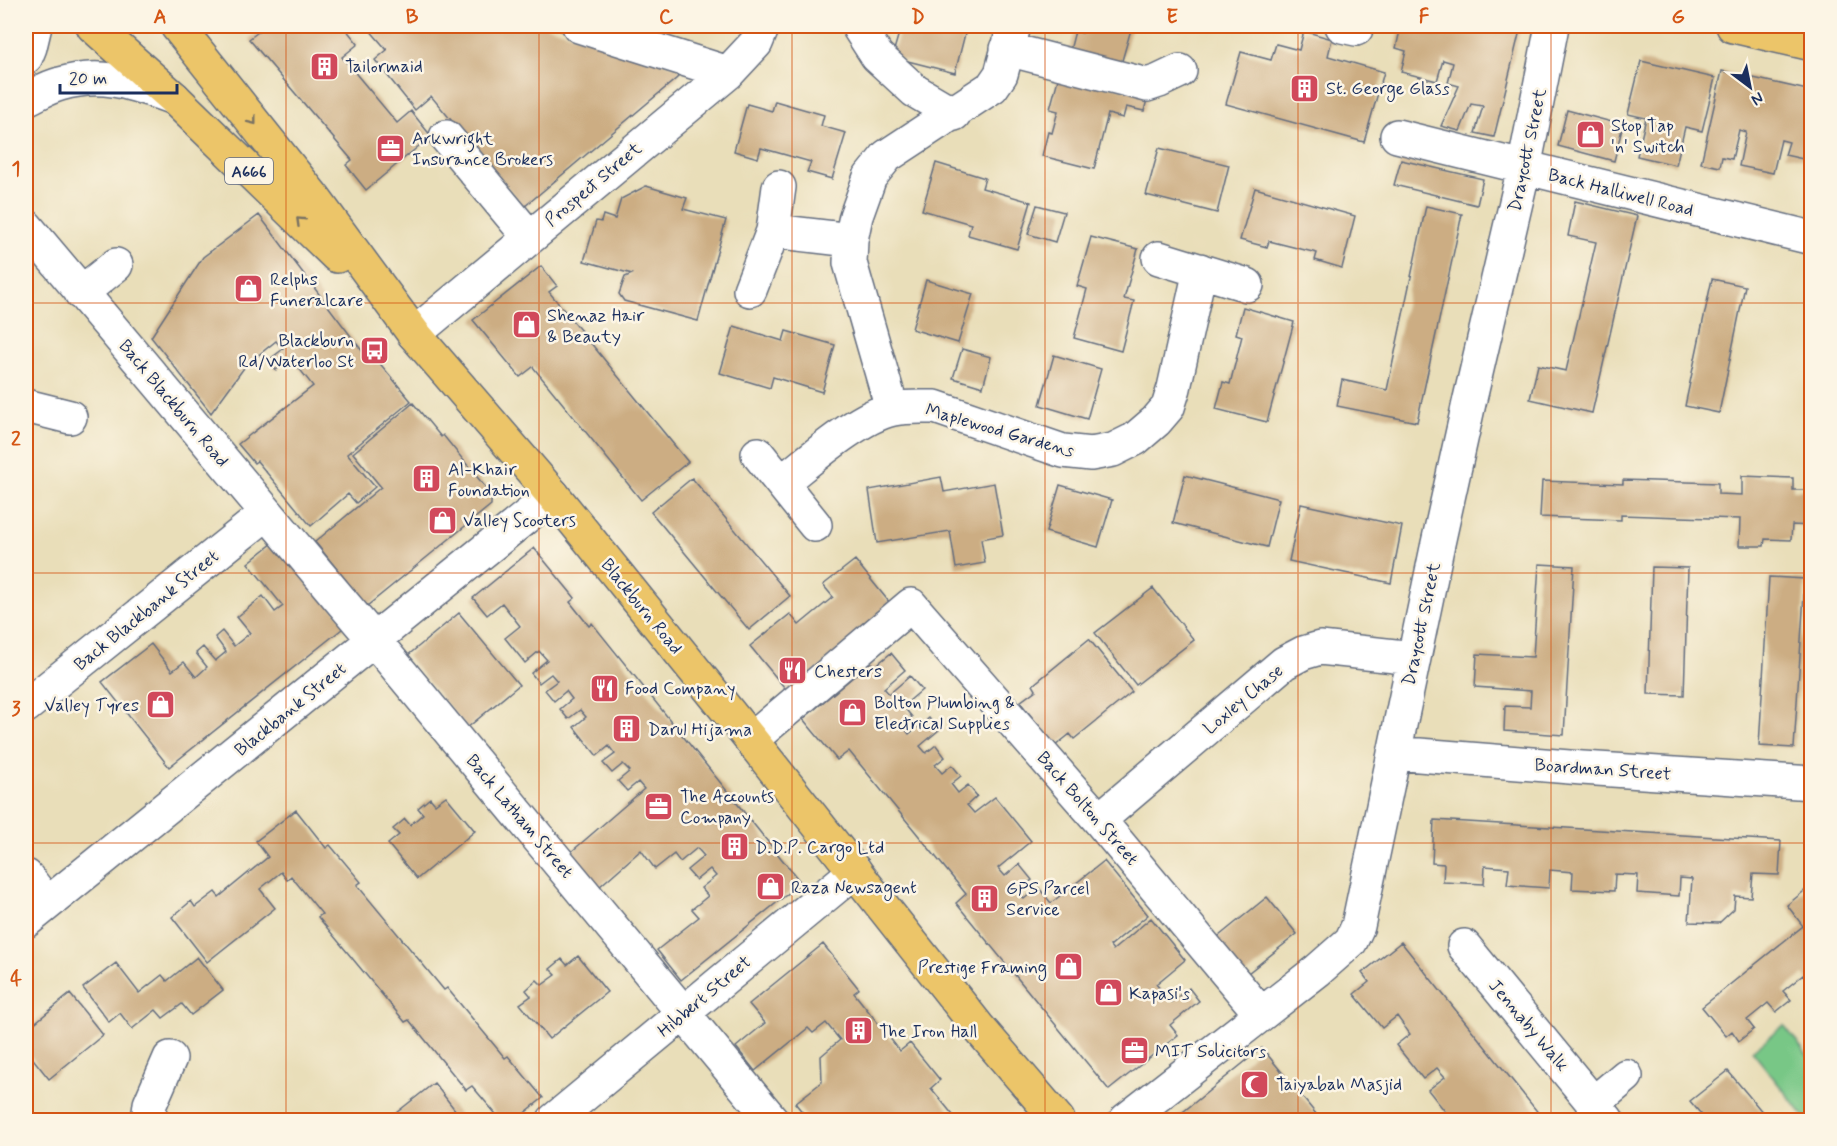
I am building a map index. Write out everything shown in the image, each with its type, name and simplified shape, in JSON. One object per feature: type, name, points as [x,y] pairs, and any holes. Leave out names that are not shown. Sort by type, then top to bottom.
[{"type":"main road","name":"Blackburn Road","points":[[93,26],[174,98],[408,327]]},
{"type":"main road","name":"Blackburn Road","points":[[177,26],[314,198],[408,327],[553,495],[978,1027],[1058,1120]]},
{"type":"main road","points":[[1733,26],[1812,44]]},
{"type":"street","points":[[26,57],[35,26]]},
{"type":"street","points":[[579,26],[728,73]]},
{"type":"street","name":"Prospect Street","points":[[408,327],[530,237],[728,73],[756,43],[763,26]]},
{"type":"street","name":"Draycott Street","points":[[1126,1120],[1317,970],[1351,941],[1358,926],[1469,402],[1524,168],[1552,26]]},
{"type":"street","points":[[859,28],[877,56],[915,92],[954,114]]},
{"type":"street","points":[[892,409],[850,263],[851,240],[856,216],[870,177],[887,156],[992,87],[1001,74],[1011,37],[1147,85],[1180,71]]},
{"type":"street","points":[[26,99],[60,84],[92,78],[123,80],[174,98]]},
{"type":"street","points":[[446,136],[530,237]]},
{"type":"street","name":"Back Halliwell Road","points":[[1397,136],[1812,238]]},
{"type":"street","points":[[750,290],[773,231],[779,187]]},
{"type":"street","name":"Back Blackburn Road","points":[[26,226],[267,513]]},
{"type":"street","points":[[773,231],[851,240]]},
{"type":"street","points":[[1159,258],[1247,285]]},
{"type":"street","points":[[81,292],[116,265]]},
{"type":"street","name":"Maplewood Gardens","points":[[782,482],[842,435],[874,416],[892,409],[915,406],[935,407],[1063,451],[1091,454],[1113,450],[1135,439],[1156,421],[1167,407],[1174,388],[1200,270]]},
{"type":"street","points":[[26,406],[70,417]]},
{"type":"street","points":[[758,454],[815,525]]},
{"type":"street","name":"Blackbank Street","points":[[36,912],[553,495]]},
{"type":"street","name":"Back Latham Street","points":[[267,513],[772,1120]]},
{"type":"street","name":"Back Blackbank Street","points":[[26,706],[267,513]]},
{"type":"street","name":"Back Bolton Street","points":[[751,740],[911,605],[1099,820],[1261,1014]]},
{"type":"street","name":"Loxley Chase","points":[[1099,820],[1284,663],[1303,653],[1320,648],[1414,658]]},
{"type":"street","name":"Boardman Street","points":[[1394,753],[1812,783]]},
{"type":"street","name":"Hibbert Street","points":[[562,1118],[683,1012],[855,871]]},
{"type":"street","points":[[26,876],[36,912]]},
{"type":"street","name":"Jennaby Walk","points":[[1464,946],[1600,1112],[1626,1076]]},
{"type":"street","points":[[148,1120],[150,1104],[170,1058]]},
{"type":"green space","points":[[1784,1025],[1811,1060],[1811,1120],[1807,1120],[1752,1051]]},
{"type":"building","points":[[266,26],[348,26],[345,28],[358,44],[342,57],[397,123],[411,111],[431,136],[366,190],[346,165],[352,160],[249,39]]},
{"type":"building","points":[[371,26],[545,26],[681,68],[677,78],[524,207],[431,96],[415,110],[375,60],[387,50],[368,28]]},
{"type":"building","points":[[901,26],[967,26],[955,73],[892,57]]},
{"type":"building","points":[[1084,26],[1132,26],[1119,71],[1068,58],[1075,31],[1082,33]]},
{"type":"building","points":[[1401,26],[1521,26],[1494,137],[1475,133],[1483,106],[1471,104],[1460,131],[1441,126],[1459,86],[1448,83],[1453,63],[1443,60],[1437,81],[1401,72],[1406,51],[1396,48]]},
{"type":"building","name":"St. George Glass","points":[[1304,31],[1332,39],[1328,56],[1384,72],[1364,142],[1226,104],[1241,52],[1271,60],[1276,44],[1299,50]]},
{"type":"building","points":[[1641,61],[1715,78],[1702,131],[1685,127],[1676,165],[1637,156],[1646,118],[1628,114]]},
{"type":"building","points":[[1722,71],[1812,91],[1812,161],[1785,155],[1789,142],[1781,140],[1773,173],[1739,166],[1746,132],[1739,130],[1732,159],[1722,157],[1720,167],[1701,163]]},
{"type":"building","points":[[1058,79],[1149,92],[1144,111],[1126,107],[1123,118],[1108,114],[1094,169],[1042,156],[1048,132],[1052,133],[1058,111],[1050,109]]},
{"type":"building","points":[[775,101],[824,115],[821,126],[846,133],[832,179],[807,172],[811,162],[761,148],[758,158],[734,151],[747,104],[772,111]]},
{"type":"building","name":"Stop Tap 'n' Switch","points":[[1567,110],[1623,125],[1614,161],[1558,146]]},
{"type":"building","points":[[1159,148],[1229,165],[1217,213],[1146,195]]},
{"type":"building","points":[[1401,160],[1483,179],[1477,205],[1394,185]]},
{"type":"building","points":[[936,163],[985,178],[982,188],[1031,202],[1017,249],[968,235],[971,224],[922,210]]},
{"type":"building","points":[[646,186],[687,198],[683,209],[726,220],[698,321],[624,301],[619,294],[625,277],[632,274],[584,261],[596,221],[601,222],[603,215],[615,219],[621,199]]},
{"type":"building","points":[[1255,188],[1355,216],[1342,268],[1315,260],[1317,253],[1269,241],[1267,247],[1240,240]]},
{"type":"building","points":[[1575,201],[1637,216],[1592,413],[1530,399],[1538,365],[1566,371],[1596,242],[1568,236]]},
{"type":"building","points":[[1037,205],[1064,212],[1055,242],[1028,234]]},
{"type":"building","points":[[1426,206],[1462,214],[1417,422],[1337,406],[1342,380],[1387,390]]},
{"type":"building","points":[[259,215],[372,364],[377,360],[411,401],[347,454],[375,487],[356,503],[348,494],[311,526],[257,461],[254,463],[238,444],[313,386],[291,358],[276,370],[269,360],[283,349],[276,341],[246,365],[211,413],[151,337],[203,257]]},
{"type":"building","points":[[1091,237],[1138,249],[1124,299],[1134,301],[1121,351],[1074,338],[1087,289],[1077,286]]},
{"type":"building","points":[[541,266],[557,286],[549,292],[688,462],[641,500],[533,367],[520,377],[473,320]]},
{"type":"building","points":[[1712,279],[1745,286],[1719,413],[1685,406]]},
{"type":"building","points":[[926,280],[973,294],[958,343],[912,329]]},
{"type":"building","points":[[1243,307],[1294,322],[1267,422],[1216,409],[1223,382],[1230,384],[1242,336],[1236,334]]},
{"type":"building","points":[[734,326],[783,341],[786,331],[835,345],[822,392],[773,377],[770,388],[720,373]]},
{"type":"building","points":[[962,349],[991,357],[983,387],[953,378]]},
{"type":"building","points":[[1054,355],[1101,369],[1087,419],[1040,405]]},
{"type":"building","points":[[413,403],[441,437],[443,435],[491,494],[491,505],[367,606],[315,542],[381,487],[353,453]]},
{"type":"building","points":[[1185,475],[1279,499],[1267,547],[1173,523]]},
{"type":"building","points":[[1742,476],[1793,478],[1793,490],[1812,490],[1812,526],[1792,525],[1791,540],[1765,539],[1764,546],[1739,546],[1740,519],[1621,515],[1621,520],[1540,517],[1542,481],[1623,484],[1623,480],[1718,483],[1718,494],[1742,495]]},
{"type":"building","points":[[941,477],[944,492],[994,483],[1003,535],[981,539],[985,563],[956,568],[950,531],[877,543],[869,490]]},
{"type":"building","points":[[692,478],[790,596],[749,630],[651,512]]},
{"type":"building","points":[[1060,485],[1112,500],[1098,547],[1046,532]]},
{"type":"building","points":[[1301,504],[1402,526],[1391,583],[1289,561]]},
{"type":"building","points":[[278,539],[347,625],[169,767],[102,682],[151,644],[172,671],[184,662],[196,677],[207,667],[196,653],[203,647],[215,661],[226,652],[215,637],[222,631],[234,646],[250,633],[237,617],[263,596],[275,612],[283,606],[248,563]]},
{"type":"building","points":[[534,548],[575,598],[570,602],[589,626],[592,623],[801,883],[681,980],[657,950],[699,917],[692,909],[708,896],[701,888],[716,876],[710,869],[696,880],[687,870],[704,856],[697,848],[680,862],[674,854],[655,869],[641,850],[599,887],[571,852],[644,789],[638,782],[627,791],[618,781],[630,771],[623,764],[612,773],[603,763],[615,754],[609,746],[597,756],[574,727],[586,717],[580,710],[568,719],[560,709],[572,699],[566,691],[554,701],[545,690],[557,681],[551,674],[539,683],[531,673],[547,660],[539,651],[525,663],[505,638],[520,626],[502,603],[487,615],[473,598]]},
{"type":"building","points":[[855,560],[894,608],[789,693],[750,646],[790,614],[799,625],[833,597],[823,585]]},
{"type":"building","points":[[1539,564],[1574,566],[1564,735],[1504,731],[1505,706],[1530,707],[1531,691],[1475,687],[1477,654],[1533,657]]},
{"type":"building","points":[[1652,567],[1688,568],[1684,695],[1648,694]]},
{"type":"building","points":[[1769,577],[1805,579],[1794,748],[1759,746]]},
{"type":"building","points":[[1153,588],[1194,640],[1136,685],[1095,633]]},
{"type":"building","points":[[459,613],[519,685],[467,728],[407,656]]},
{"type":"building","points":[[1089,639],[1132,692],[1074,739],[1070,734],[1055,746],[1020,702],[1036,690],[1033,685]]},
{"type":"building","points":[[891,653],[905,670],[884,688],[889,694],[910,676],[922,690],[903,706],[912,717],[902,725],[909,734],[929,718],[939,730],[920,746],[926,753],[936,745],[945,757],[935,765],[942,773],[952,765],[961,776],[951,784],[958,793],[968,785],[977,796],[967,805],[974,813],[995,797],[1031,841],[998,868],[1005,876],[1019,864],[1032,880],[1017,891],[1024,899],[1038,887],[1051,903],[1104,861],[1148,915],[1110,946],[1113,950],[1151,918],[1185,960],[1156,984],[1171,1002],[1189,988],[1199,1001],[1170,1025],[1178,1035],[1109,1090],[956,903],[966,894],[849,751],[837,760],[803,719],[871,662],[875,666]]},
{"type":"building","points":[[446,796],[475,831],[417,879],[388,844],[399,835],[393,829],[405,819],[410,825],[423,814],[418,808],[430,798],[435,804]]},
{"type":"building","points":[[296,810],[326,848],[330,845],[361,882],[357,885],[444,990],[447,988],[505,1058],[508,1056],[543,1098],[516,1120],[501,1120],[472,1086],[466,1090],[409,1020],[405,1022],[318,917],[322,914],[291,876],[287,880],[281,872],[260,889],[275,908],[207,962],[172,917],[191,901],[195,907],[215,892],[219,897],[268,857],[256,841]]},
{"type":"building","points":[[1434,820],[1781,841],[1779,875],[1753,874],[1751,897],[1735,896],[1734,909],[1719,923],[1689,922],[1692,879],[1680,878],[1679,896],[1637,893],[1638,875],[1615,874],[1614,891],[1572,889],[1573,872],[1550,870],[1549,888],[1507,885],[1509,868],[1485,866],[1484,884],[1443,882],[1444,864],[1432,863]]},
{"type":"building","points":[[1808,888],[1812,892],[1812,986],[1803,975],[1783,991],[1791,1000],[1776,1012],[1768,1003],[1747,1020],[1754,1029],[1739,1041],[1732,1031],[1726,1036],[1702,1007],[1803,926],[1787,905]]},
{"type":"building","points":[[1267,897],[1297,934],[1243,977],[1214,940]]},
{"type":"building","points":[[1401,942],[1544,1120],[1482,1120],[1480,1118],[1452,1120],[1428,1090],[1445,1077],[1437,1068],[1423,1079],[1396,1045],[1410,1034],[1397,1016],[1382,1028],[1354,994],[1369,982],[1362,973]]},
{"type":"building","name":"The Iron Hall","points":[[823,944],[859,989],[854,993],[900,1051],[910,1043],[940,1080],[931,1088],[957,1120],[809,1120],[795,1103],[822,1082],[821,1056],[840,1040],[826,1023],[813,1033],[808,1028],[755,1071],[736,1047],[765,1023],[749,1004]]},
{"type":"building","points":[[578,956],[607,992],[549,1039],[520,1004],[531,996],[526,990],[537,980],[542,985],[556,975],[550,969],[562,959],[567,965]]},
{"type":"building","points":[[197,957],[223,990],[191,1015],[182,1004],[163,1018],[156,1010],[132,1029],[120,1013],[109,1022],[83,988],[116,963],[139,993],[162,975],[167,981]]},
{"type":"building","points":[[70,994],[103,1035],[49,1079],[26,1050],[26,1030]]},
{"type":"building","name":"Taiyabah Masjid","points":[[1262,1048],[1321,1120],[1173,1120]]},
{"type":"building","points":[[1728,1071],[1769,1120],[1706,1120],[1690,1101]]},
{"type":"building","points":[[434,1083],[463,1120],[386,1120],[396,1113]]},
{"type":"place","name":"Tailormaid","points":[[324,66]]},
{"type":"place","name":"St. George Glass","points":[[1305,88]]},
{"type":"place","name":"Stop Tap 'n' Switch","points":[[1590,135]]},
{"type":"place","name":"Arkwright Insurance Brokers","points":[[391,148]]},
{"type":"place","name":"Relphs Funeralcare","points":[[249,289]]},
{"type":"place","name":"Shenaz Hair & Beauty","points":[[526,325]]},
{"type":"place","name":"Blackburn Rd/Waterloo St","points":[[375,350]]},
{"type":"place","name":"Al-Khair Foundation","points":[[427,479]]},
{"type":"place","name":"Valley Scooters","points":[[442,520]]},
{"type":"place","name":"Chesters","points":[[793,671]]},
{"type":"place","name":"Food Company","points":[[604,688]]},
{"type":"place","name":"Valley Tyres","points":[[160,705]]},
{"type":"place","name":"Bolton Plumbing & Electrical Supplies","points":[[853,712]]},
{"type":"place","name":"Darul Hijama","points":[[627,729]]},
{"type":"place","name":"The Accounts Company","points":[[659,806]]},
{"type":"place","name":"D.D.P. Cargo Ltd","points":[[734,847]]},
{"type":"place","name":"Raza Newsagent","points":[[770,887]]},
{"type":"place","name":"GPS Parcel Service","points":[[985,898]]},
{"type":"place","name":"Prestige Framing","points":[[1068,967]]},
{"type":"place","name":"Kapasi's","points":[[1108,993]]},
{"type":"place","name":"The Iron Hall","points":[[858,1031]]},
{"type":"place","name":"MIT Solicitors","points":[[1134,1051]]},
{"type":"place","name":"Taiyabah Masjid","points":[[1255,1084]]}]
